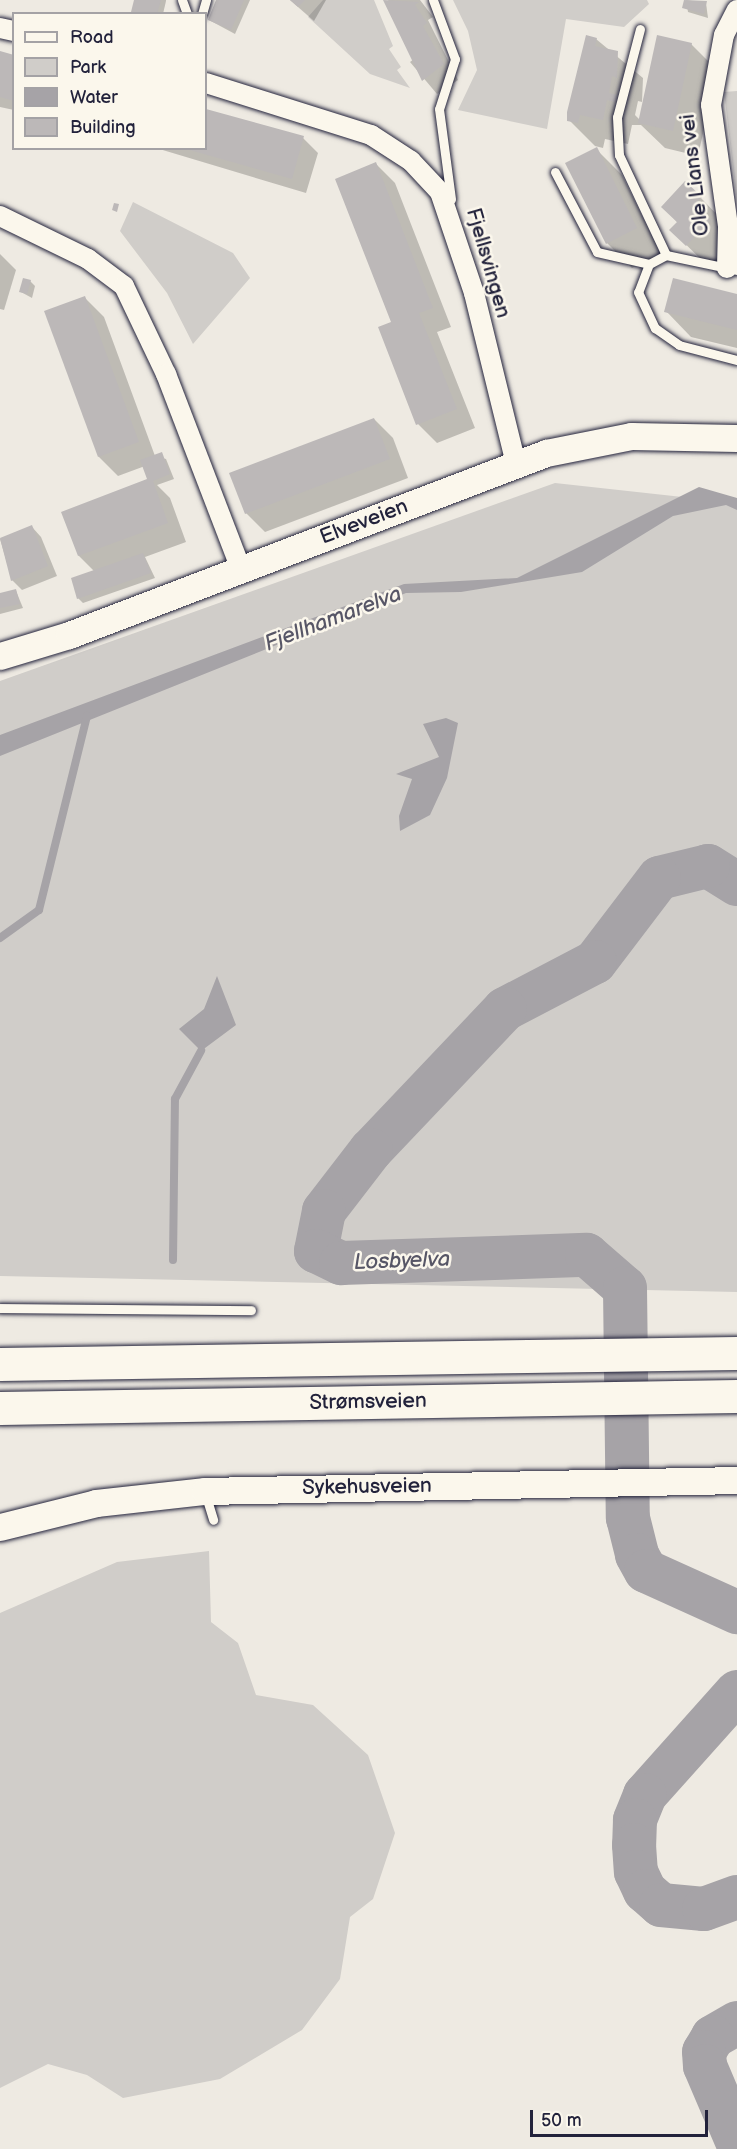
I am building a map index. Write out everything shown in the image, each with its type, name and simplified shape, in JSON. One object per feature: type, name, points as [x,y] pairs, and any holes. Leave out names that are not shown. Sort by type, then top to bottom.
[{"type":"highway","points":[[0,1352],[291,1359]]},
{"type":"highway","name":"Strømsveien","points":[[0,1364],[737,1353]]},
{"type":"highway","name":"Strømsveien","points":[[0,1408],[737,1396]]},
{"type":"highway","points":[[0,1427],[184,1423],[438,1401]]},
{"type":"main road","name":"Elveveien","points":[[0,656],[241,569],[516,464],[608,438],[737,438]]},
{"type":"main road","name":"Sykehusveien","points":[[0,1527],[96,1503],[205,1491],[737,1480]]},
{"type":"street","name":"Ole Lians vei","points":[[732,269],[711,105],[724,35],[737,10]]},
{"type":"street","name":"Fjellsvingen","points":[[207,83],[371,135],[426,174],[453,219],[516,464]]},
{"type":"street","points":[[0,216],[88,259],[124,286],[166,374],[241,569]]},
{"type":"lane","points":[[434,0],[455,59],[439,109],[453,219]]},
{"type":"lane","points":[[640,29],[617,117],[619,155],[666,255]]},
{"type":"lane","points":[[555,172],[597,252],[649,264]]},
{"type":"lane","points":[[732,269],[666,255],[649,264],[638,292],[655,328],[679,345],[737,360]]},
{"type":"lane","points":[[0,1308],[251,1310]]},
{"type":"lane","points":[[205,1491],[213,1520]]},
{"type":"green space","points":[[323,0],[374,0],[393,46],[389,49],[401,67],[397,70],[410,88],[370,74],[308,17]]},
{"type":"green space","points":[[453,0],[647,0],[649,4],[624,27],[566,19],[547,129],[458,110],[477,70],[468,31]]},
{"type":"green space","points":[[737,91],[737,202],[724,92]]},
{"type":"green space","points":[[133,202],[233,253],[250,278],[193,344],[167,293],[120,231]]},
{"type":"green space","points":[[555,483],[737,503],[737,1292],[0,1276],[0,681]]},
{"type":"green space","points":[[209,1551],[211,1622],[238,1643],[256,1695],[313,1705],[368,1755],[395,1833],[373,1899],[350,1917],[340,1979],[302,2030],[220,2079],[123,2098],[87,2075],[48,2064],[0,2088],[0,1613],[117,1562]]},
{"type":"water","name":"Fjellhamarelva","points":[[699,487],[737,498],[737,510],[726,505],[673,516],[582,572],[461,592],[406,593],[0,756],[0,735],[404,584],[517,578]]},
{"type":"water","points":[[446,718],[458,723],[447,778],[430,815],[400,831],[399,816],[412,779],[396,774],[439,757],[423,724]]},
{"type":"water","points":[[217,976],[236,1025],[201,1051],[179,1029],[204,1009]]},
{"type":"building","points":[[134,0],[161,0],[158,12],[131,12]]},
{"type":"building","points":[[216,0],[244,0],[231,30],[208,20]]},
{"type":"building","points":[[290,0],[305,0],[298,7]]},
{"type":"building","points":[[383,0],[419,2],[415,5],[427,23],[423,26],[444,64],[422,81]]},
{"type":"building","points":[[684,0],[707,1],[704,14],[682,8]]},
{"type":"building","points":[[586,35],[597,38],[595,46],[618,51],[617,78],[612,76],[609,93],[617,95],[615,102],[607,100],[603,120],[580,115],[578,123],[567,121],[567,112]]},
{"type":"building","points":[[657,35],[692,43],[673,131],[638,123]]},
{"type":"building","points":[[0,51],[12,54],[12,100],[0,97]]},
{"type":"building","points":[[207,109],[304,136],[292,179],[190,150],[207,150]]},
{"type":"building","points":[[597,147],[637,228],[606,244],[565,163]]},
{"type":"building","points":[[376,162],[433,308],[419,313],[457,409],[416,425],[378,327],[391,322],[335,179]]},
{"type":"building","points":[[685,181],[702,197],[694,205],[711,220],[686,246],[669,230],[677,222],[661,207]]},
{"type":"building","points":[[114,203],[119,204],[117,212],[112,210]]},
{"type":"building","points":[[23,278],[31,280],[27,294],[19,292]]},
{"type":"building","points":[[673,278],[737,294],[737,330],[664,312]]},
{"type":"building","points":[[85,296],[139,442],[98,457],[44,311]]},
{"type":"building","points":[[374,418],[390,459],[245,514],[229,473]]},
{"type":"building","points":[[162,452],[170,474],[153,481],[168,523],[78,556],[61,512],[147,479],[140,460]]},
{"type":"building","points":[[32,525],[48,566],[11,581],[0,538]]},
{"type":"building","points":[[143,553],[151,573],[77,599],[71,578]]},
{"type":"building","points":[[16,589],[20,604],[0,608],[0,593]]},
{"type":"waterway","points":[[0,938],[39,910],[87,716]]},
{"type":"waterway","name":"Losbyelva","points":[[737,884],[708,866],[659,878],[595,962],[505,1009],[371,1150],[324,1211],[316,1251],[341,1263],[587,1255],[625,1288],[628,1518],[637,1555],[646,1571],[737,1612]]},
{"type":"waterway","points":[[173,1260],[175,1099],[201,1051]]},
{"type":"waterway","name":"Losbyelva","points":[[737,1692],[645,1795],[635,1820],[634,1845],[636,1872],[645,1891],[661,1905],[704,1909],[737,1897]]},
{"type":"waterway","name":"Losbyelva","points":[[737,2023],[713,2037],[704,2052],[705,2066],[737,2141]]}]
